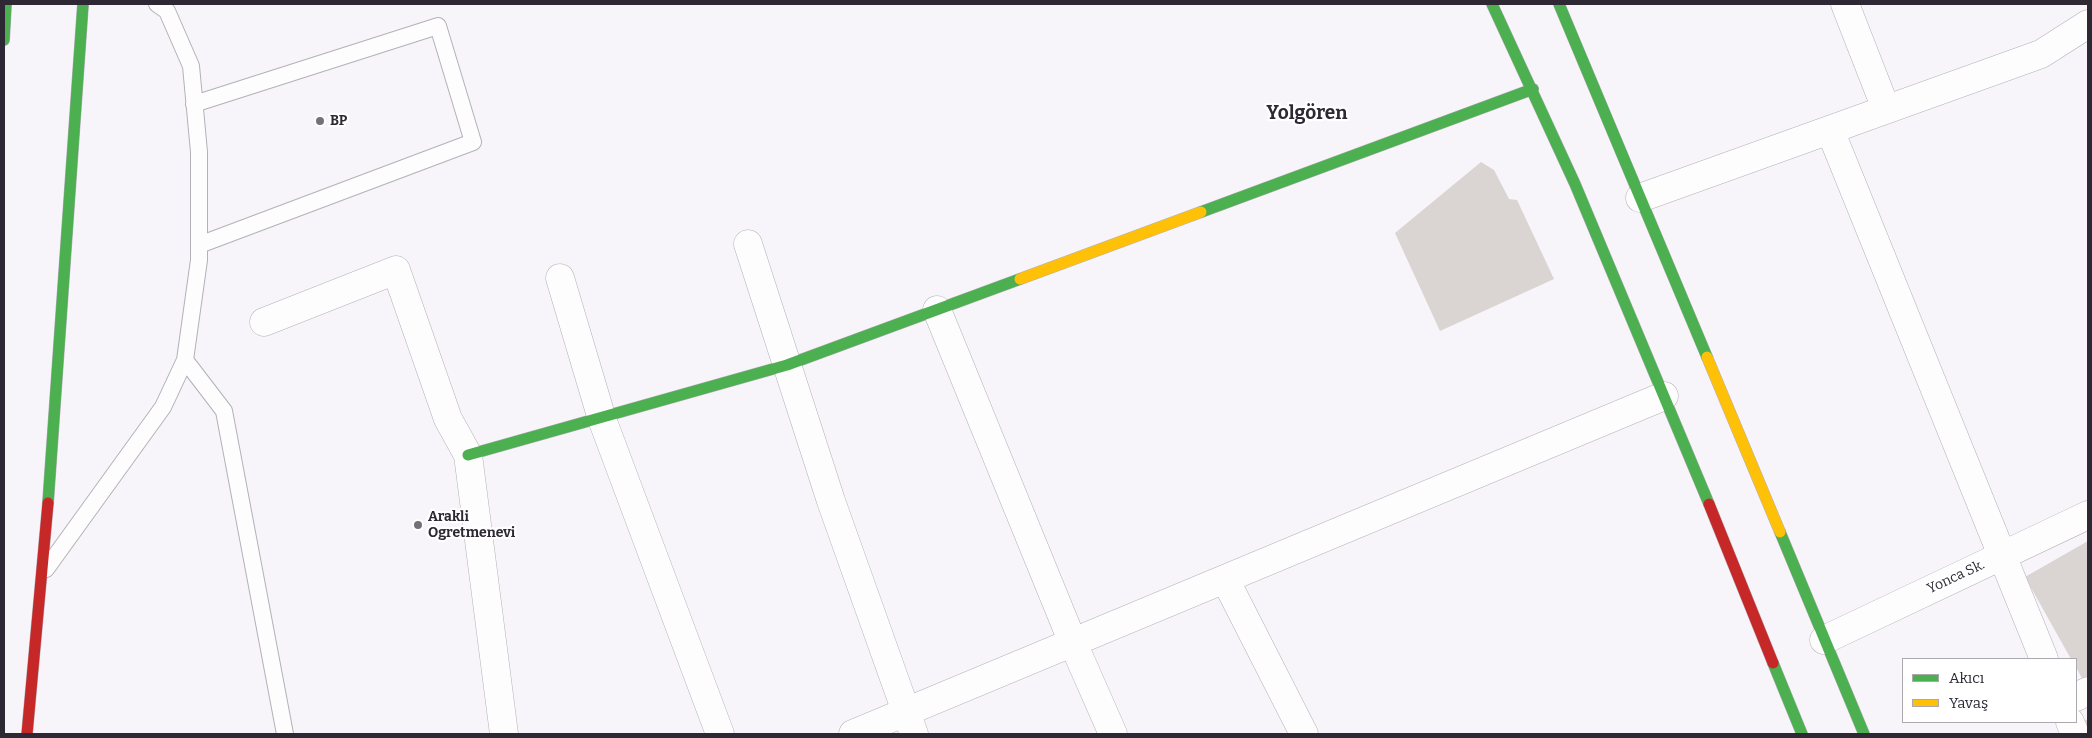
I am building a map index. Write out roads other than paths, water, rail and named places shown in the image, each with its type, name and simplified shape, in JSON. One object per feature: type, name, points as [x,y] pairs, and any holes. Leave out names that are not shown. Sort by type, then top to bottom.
[{"type":"main road","points":[[4,40],[6,4]]},
{"type":"main road","points":[[27,734],[43,573],[82,4]]},
{"type":"main road","points":[[1492,4],[1533,89],[1664,396],[1802,734]]},
{"type":"main road","points":[[1559,4],[1864,734]]},
{"type":"main road","points":[[468,455],[602,419],[787,365],[1533,89]]},
{"type":"street","points":[[1845,4],[1886,109]]},
{"type":"street","points":[[1640,198],[2041,54],[2088,24]]},
{"type":"street","points":[[1830,130],[2044,658]]},
{"type":"street","points":[[748,244],[831,501],[910,723]]},
{"type":"street","points":[[264,322],[396,270],[448,419],[468,455],[504,734]]},
{"type":"street","points":[[560,278],[602,419],[720,734]]},
{"type":"street","points":[[937,310],[1073,643],[1113,734]]},
{"type":"street","points":[[853,734],[910,723],[1073,643],[1664,396]]},
{"type":"street","name":"Yonca Sk.","points":[[1824,640],[2088,515]]},
{"type":"street","points":[[1225,579],[1304,734]]},
{"type":"lane","points":[[43,573],[163,407],[185,360],[199,260],[200,152],[191,66],[167,11],[157,4]]},
{"type":"lane","points":[[194,104],[438,26],[473,142],[199,245]]},
{"type":"lane","points":[[185,360],[224,411],[285,734]]},
{"type":"place","name":"BP","points":[[320,121]]},
{"type":"place","name":"Arakli Ogretmenevi","points":[[418,525]]},
{"type":"district","name":"Yolgören","points":[[1307,114]]}]
